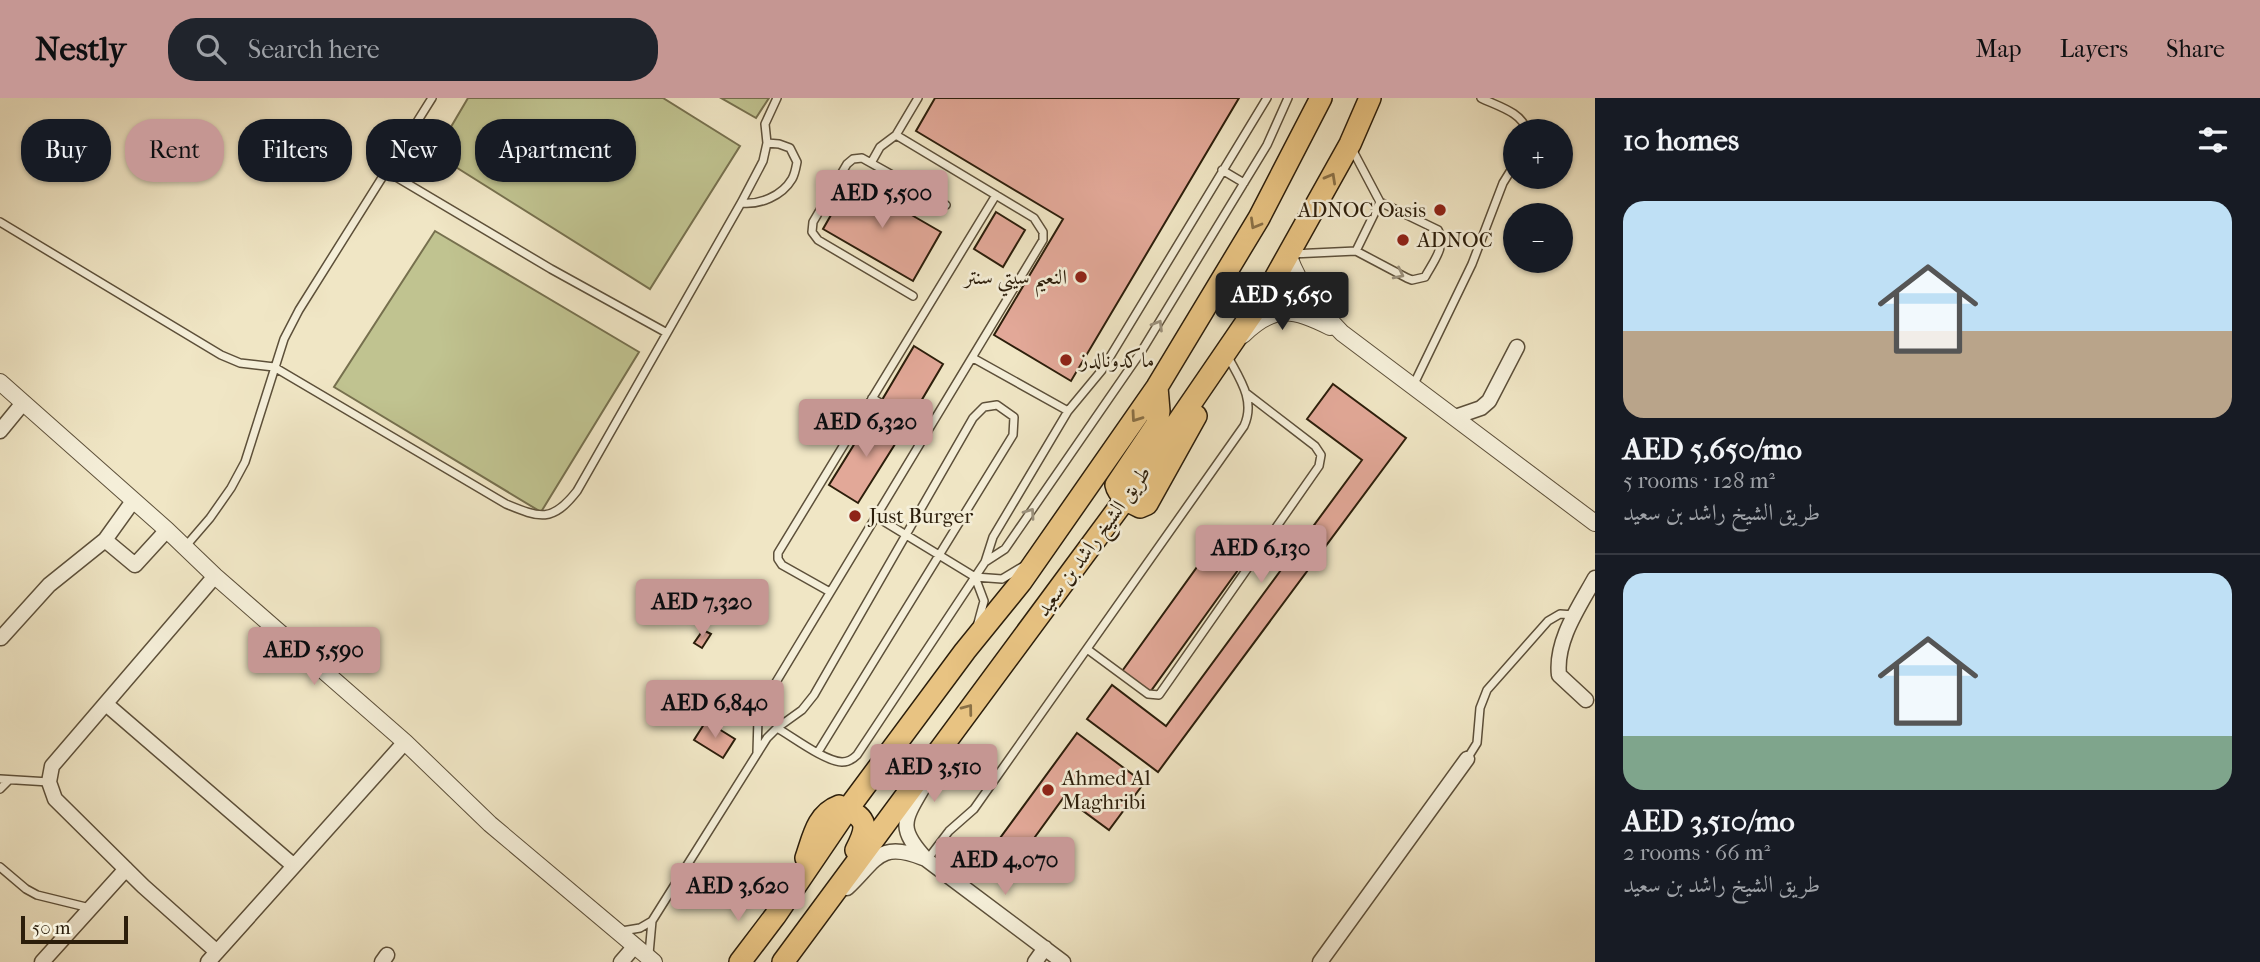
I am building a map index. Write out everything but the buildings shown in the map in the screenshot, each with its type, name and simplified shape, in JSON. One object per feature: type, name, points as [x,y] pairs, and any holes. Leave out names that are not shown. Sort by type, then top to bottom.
[{"type":"main road","name":"طريق الشيخ راشد بن سعيد","points":[[740,962],[775,916],[847,810],[965,651],[1021,582],[1157,387],[1259,218],[1321,98]]},
{"type":"main road","name":"طريق الشيخ راشد بن سعيد","points":[[783,962],[1126,498],[1269,289],[1350,144],[1370,98]]},
{"type":"main road","points":[[1126,498],[1118,492],[1116,485],[1157,424],[1157,387]]},
{"type":"main road","points":[[826,904],[865,832],[864,822],[856,813],[847,810]]},
{"type":"street","points":[[1288,254],[1299,283],[1310,300],[1342,332],[1595,523]]},
{"type":"street","points":[[1226,352],[1251,327],[1268,316],[1285,312],[1303,314],[1342,332]]},
{"type":"street","points":[[1455,417],[1481,408],[1489,401],[1517,347]]},
{"type":"street","points":[[0,382],[215,576],[405,742],[490,824],[652,960]]},
{"type":"street","points":[[0,431],[23,403]]},
{"type":"street","points":[[1,638],[49,585],[105,540],[132,501]]},
{"type":"street","points":[[105,540],[135,565],[167,530]]},
{"type":"street","points":[[215,576],[52,766],[49,782],[55,799],[212,957],[405,742]]},
{"type":"street","points":[[1586,699],[1559,675],[1557,661],[1574,615],[1595,578]]},
{"type":"street","points":[[106,704],[294,866]]},
{"type":"street","points":[[937,751],[930,772],[908,814],[906,823],[910,841],[927,860],[1063,962]]},
{"type":"street","points":[[1320,962],[1467,759]]},
{"type":"street","points":[[826,904],[845,891],[884,853],[902,851],[927,860]]},
{"type":"street","points":[[42,962],[126,869]]},
{"type":"street","points":[[729,962],[758,928],[775,916]]},
{"type":"street","points":[[621,962],[634,947]]},
{"type":"street","points":[[1035,962],[1045,948]]},
{"type":"lane","points":[[419,119],[432,98]]},
{"type":"lane","points":[[0,222],[221,355],[240,363],[275,367],[506,503],[535,516],[551,515],[565,506],[576,491],[741,203],[763,161],[767,143],[765,124],[777,98]]},
{"type":"lane","points":[[871,163],[880,147],[896,135],[918,98]]},
{"type":"lane","points":[[776,728],[841,762],[850,761],[857,755],[985,562],[993,537],[1068,411],[1102,370],[1267,98]]},
{"type":"lane","points":[[985,562],[1005,549],[1141,352],[1267,145],[1288,98]]},
{"type":"lane","points":[[1480,98],[1520,119]]},
{"type":"lane","points":[[757,754],[758,718],[764,702],[1043,240],[1040,224],[1034,218],[896,135]]},
{"type":"lane","points":[[741,203],[754,204],[769,199],[792,180],[797,162],[790,148],[767,143]]},
{"type":"lane","points":[[1288,254],[1356,251],[1412,280],[1424,277],[1441,246],[1442,239],[1438,230],[1380,202],[1350,144]]},
{"type":"lane","points":[[913,296],[818,240],[812,232],[813,222],[849,161],[859,158],[946,205]]},
{"type":"lane","points":[[1222,170],[1244,183]]},
{"type":"lane","points":[[185,547],[232,488],[255,434],[284,340],[299,310],[379,182]]},
{"type":"lane","points":[[405,182],[551,269],[667,333]]},
{"type":"lane","points":[[1413,386],[1472,264],[1503,183]]},
{"type":"lane","points":[[830,593],[782,565],[778,553],[996,195]]},
{"type":"lane","points":[[1356,251],[1380,202]]},
{"type":"lane","points":[[927,860],[949,831],[974,808],[1244,426],[1249,410],[1246,393],[1226,352]]},
{"type":"lane","points":[[973,358],[1068,411]]},
{"type":"lane","points":[[1087,649],[1148,694],[1159,695],[1319,466],[1321,455],[1315,446],[1246,393]]},
{"type":"lane","points":[[872,398],[928,430]]},
{"type":"lane","points":[[652,960],[648,946],[652,921],[757,754],[776,728],[794,717],[814,695],[973,418],[984,407],[997,405],[1014,417],[1013,435],[818,752]]},
{"type":"lane","points":[[876,516],[975,577],[1002,579],[1020,569],[1078,500]]},
{"type":"lane","points":[[965,651],[984,601],[975,577]]},
{"type":"lane","points":[[1467,759],[1477,743],[1480,708],[1487,690],[1548,621],[1560,614],[1574,615]]},
{"type":"lane","points":[[0,789],[4,780],[49,782]]},
{"type":"lane","points":[[0,867],[37,895],[90,908]]},
{"type":"lane","points":[[615,930],[628,932],[652,921]]},
{"type":"green space","points":[[468,98],[663,98],[740,146],[650,289],[480,182],[636,182],[636,119],[475,119],[475,179],[461,170],[461,119],[456,119]]},
{"type":"green space","points":[[721,98],[769,98],[756,118]]},
{"type":"green space","points":[[435,231],[639,352],[541,512],[334,387]]},
{"type":"place","name":"ADNOC Oasis","points":[[1440,210]]},
{"type":"place","name":"ADNOC","points":[[1403,240]]},
{"type":"place","name":"النعيم سيتي سنتر","points":[[1081,277]]},
{"type":"place","name":"ماكدونالدز","points":[[1066,360]]},
{"type":"place","name":"Just Burger","points":[[855,516]]},
{"type":"place","name":"Ahmed Al Maghribi","points":[[1048,790]]}]
